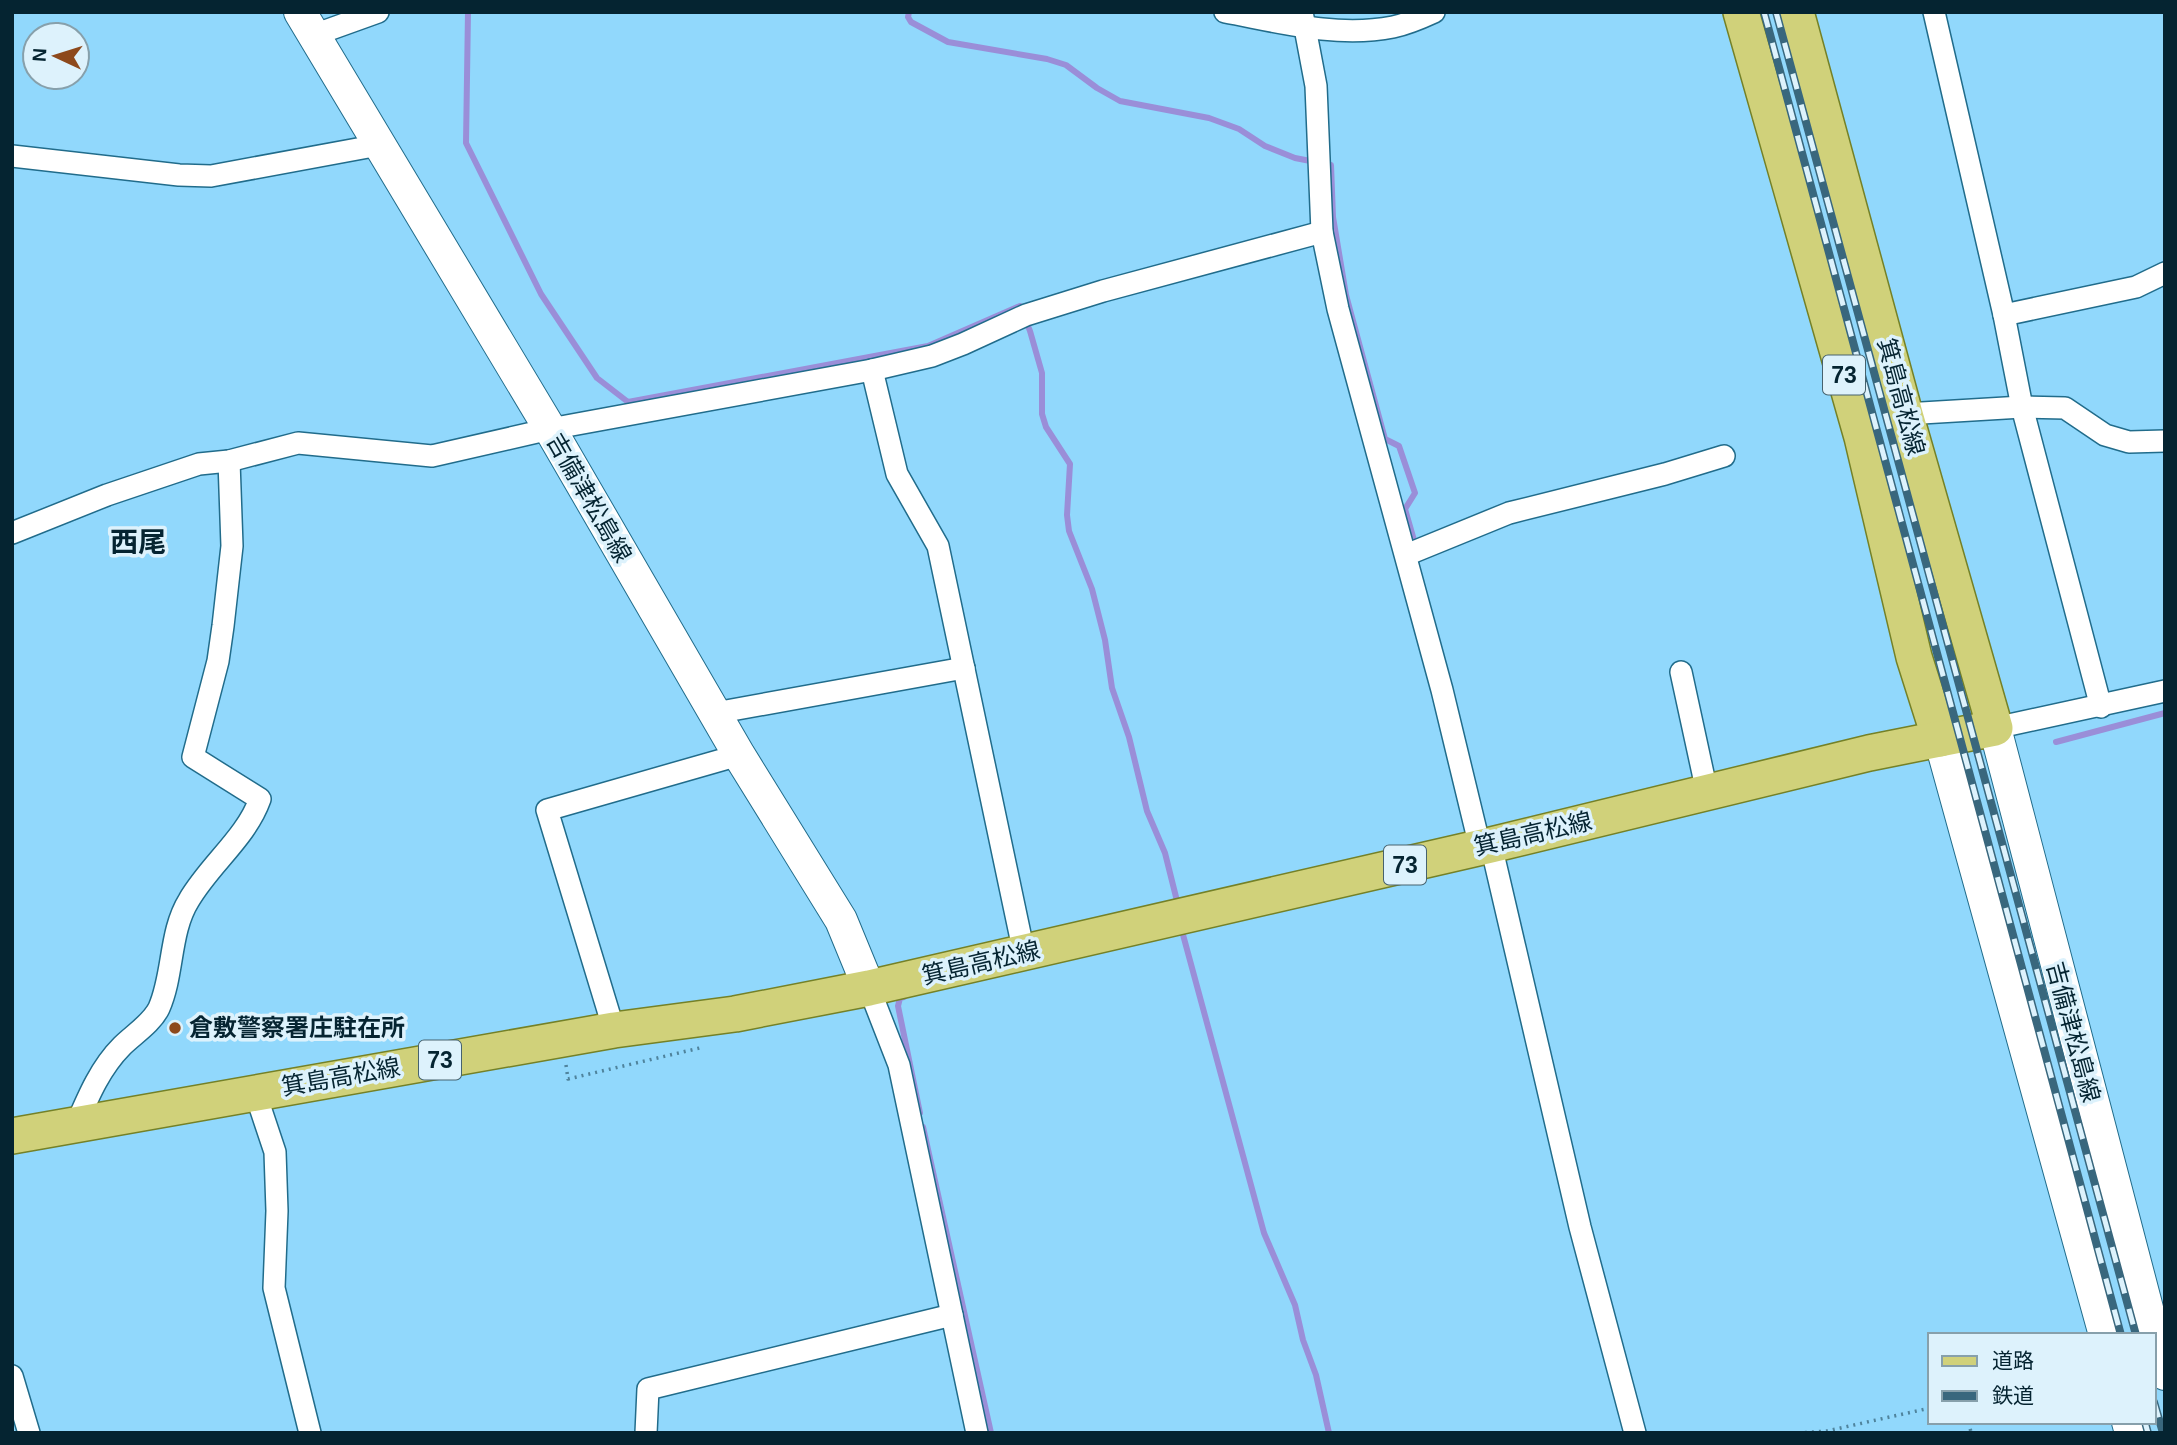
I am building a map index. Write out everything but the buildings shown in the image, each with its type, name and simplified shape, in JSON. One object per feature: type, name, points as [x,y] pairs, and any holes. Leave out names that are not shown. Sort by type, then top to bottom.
[{"type":"main road","name":"箕島高松線","points":[[1741,12],[1862,437],[1914,657],[1940,739]]},
{"type":"main road","name":"箕島高松線","points":[[12,1136],[614,1030],[735,1014],[869,988],[1490,852],[1707,792],[1870,753],[1995,728],[1905,414],[1796,12]]},
{"type":"main road","name":"吉備津松島線","points":[[307,24],[550,429],[739,755],[841,920],[869,988]]},
{"type":"main road","name":"吉備津松島線","points":[[1995,728],[2153,1333]]},
{"type":"main road","name":"吉備津松島線","points":[[1940,739],[2104,1333]]},
{"type":"main road","name":"吉備津松島線","points":[[2156,1342],[2165,1374]]},
{"type":"street","points":[[307,24],[378,12]]},
{"type":"street","points":[[1224,12],[1368,30],[1394,27],[1434,12]]},
{"type":"street","points":[[1934,12],[2004,315],[2022,407],[2101,706]]},
{"type":"street","points":[[1304,20],[1316,86],[1322,232],[1338,309],[1412,553],[1442,690],[1490,852],[1580,1227],[1635,1433]]},
{"type":"street","points":[[12,156],[179,175],[211,176],[379,145]]},
{"type":"street","points":[[12,533],[165,474],[298,443],[432,456],[550,429],[872,370],[932,356],[1024,316],[1103,291],[1322,232]]},
{"type":"street","points":[[2004,315],[2136,287],[2165,273]]},
{"type":"street","points":[[872,370],[897,474],[938,546],[1024,953]]},
{"type":"street","points":[[1905,414],[2022,407],[2065,408],[2105,435],[2129,442],[2165,441]]},
{"type":"street","points":[[1412,553],[1509,513],[1665,474],[1724,456]]},
{"type":"street","points":[[76,1125],[103,1070],[120,1048],[158,1011],[165,991],[177,932],[187,903],[254,817],[260,799],[193,757],[218,661],[223,626],[232,546],[229,461]]},
{"type":"street","points":[[715,713],[964,668]]},
{"type":"street","points":[[1681,672],[1707,792]]},
{"type":"street","points":[[1995,728],[2165,691]]},
{"type":"street","points":[[614,1030],[547,810],[739,755]]},
{"type":"street","points":[[869,988],[899,1065],[977,1433]]},
{"type":"street","points":[[255,1092],[275,1152],[274,1288],[310,1433]]},
{"type":"street","points":[[646,1433],[648,1389],[951,1315]]},
{"type":"street","points":[[12,1376],[29,1433]]},
{"type":"path","points":[[1798,1433],[1826,1431],[1928,1408]]},
{"type":"waterway","points":[[468,12],[466,143],[541,294],[597,378],[628,402],[928,346],[1020,306],[1042,373],[1042,414],[1046,427],[1070,464],[1067,515],[1069,531],[1092,589],[1105,640],[1112,688],[1129,737],[1147,811],[1165,853],[1178,905]]},
{"type":"waterway","points":[[909,12],[911,22],[948,42],[1047,59],[1066,65],[1120,101],[1209,118],[1239,129],[1265,146],[1295,158],[1331,165],[1333,217],[1346,295],[1385,439],[1399,446],[1415,493],[1405,509],[1416,547]]},
{"type":"waterway","points":[[2056,742],[2165,713]]},
{"type":"waterway","points":[[1182,931],[1264,1233],[1295,1305],[1303,1340],[1316,1375],[1329,1433]]},
{"type":"waterway","points":[[904,997],[900,998],[898,1006],[920,1113]]},
{"type":"waterway","points":[[923,1127],[991,1433]]},
{"type":"railway","points":[[1764,12],[2120,1333]]},
{"type":"railway","points":[[1776,12],[2135,1333]]},
{"type":"railway","points":[[2156,1409],[2163,1433]]},
{"type":"railway","points":[[2146,1424],[2148,1433]]},
{"type":"place","name":"倉敷警察署庄駐在所","points":[[175,1028]]},
{"type":"district","name":"西尾","points":[[138,542]]}]
